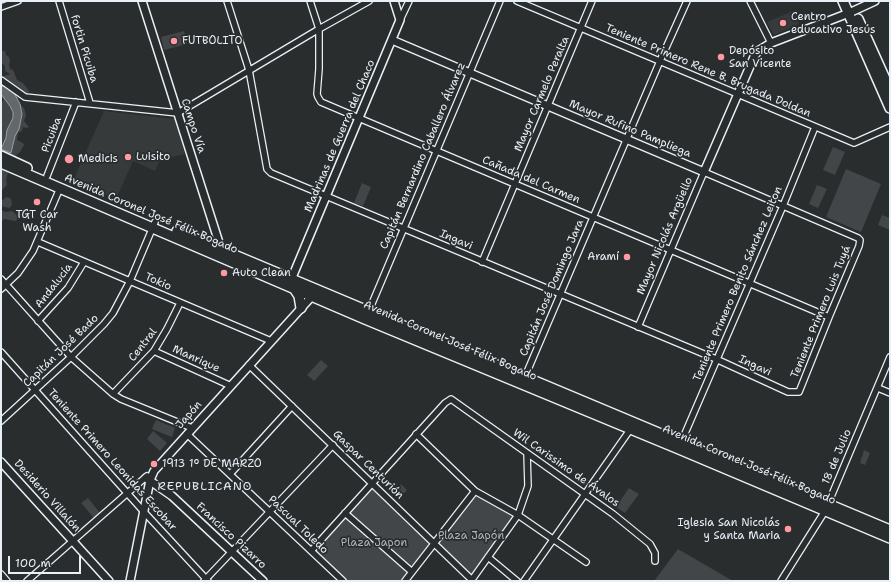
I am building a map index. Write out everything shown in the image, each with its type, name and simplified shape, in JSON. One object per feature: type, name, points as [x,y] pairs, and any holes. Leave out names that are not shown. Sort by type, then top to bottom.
[{"type":"main road","points":[[843,1],[851,12],[888,77],[890,90]]},
{"type":"main road","points":[[849,1],[851,12],[890,108]]},
{"type":"main road","name":"Avenida Coronel José Félix Bogado","points":[[1,156],[13,165],[60,188],[110,206]]},
{"type":"main road","name":"Avenida Coronel José Félix Bogado","points":[[1,163],[13,165],[47,176],[110,206],[292,284],[827,507],[890,530]]},
{"type":"main road","points":[[292,284],[299,296],[301,308]]},
{"type":"main road","name":"Avenida Coronel José Félix Bogado","points":[[827,507],[890,538]]},
{"type":"street","points":[[1,7],[18,1]]},
{"type":"street","name":"fortin Picuiba","points":[[59,1],[90,103]]},
{"type":"street","name":"Campo Vía","points":[[142,1],[222,254]]},
{"type":"street","name":"Ingavi","points":[[227,1],[249,70],[268,171],[716,359],[788,392],[799,392]]},
{"type":"street","name":"Cañada del Carmen","points":[[310,1],[319,29],[318,97],[321,102],[828,317]]},
{"type":"street","points":[[1,80],[25,97],[178,113],[369,1]]},
{"type":"street","points":[[394,1],[400,20]]},
{"type":"street","name":"Madrinas de Guerra del Chaco","points":[[292,284],[326,196],[409,1]]},
{"type":"street","name":"Capitán Bernardino Caballero Álvarez","points":[[367,315],[500,1]]},
{"type":"street","name":"Teniente Primero Rene B. Brugada Doldan","points":[[517,1],[854,143],[890,127]]},
{"type":"street","name":"Mayor Carmelo Peralta","points":[[482,262],[592,1]]},
{"type":"street","name":"Capitán José Domingo Jara","points":[[524,381],[626,139],[687,1]]},
{"type":"street","points":[[750,1],[771,43]]},
{"type":"street","name":"Mayor Nicolás Argüello","points":[[638,327],[756,54],[771,43],[851,12],[875,1]]},
{"type":"street","name":"Mayor Rufino Pampliega","points":[[392,40],[858,238]]},
{"type":"street","name":"Picuiba","points":[[47,176],[76,102]]},
{"type":"street","name":"Teniente Primero Benito Sánchez Leiton","points":[[680,446],[716,359],[783,206],[815,127]]},
{"type":"street","points":[[1,289],[26,263],[38,242],[60,188]]},
{"type":"street","name":"Capitán José Bado","points":[[1,420],[71,357],[104,324],[113,312],[130,281],[154,225]]},
{"type":"street","name":"Teniente Primero Luis Tuyá","points":[[799,392],[828,317],[859,246],[858,238]]},
{"type":"street","name":"Tokio","points":[[38,242],[271,341]]},
{"type":"street","name":"Andalucía","points":[[38,321],[68,288],[84,262]]},
{"type":"street","name":"Pascual Toledo","points":[[1,279],[71,357],[113,394],[121,399],[190,431],[230,473],[342,581]]},
{"type":"street","name":"Japón","points":[[130,581],[145,513],[148,479],[315,293]]},
{"type":"street","name":"Central","points":[[113,394],[154,351],[167,330],[180,303]]},
{"type":"street","name":"Manrique","points":[[154,351],[231,386]]},
{"type":"street","name":"Teniente Primero Leonidas Escobar","points":[[1,352],[206,580]]},
{"type":"street","name":"18 de Julio","points":[[783,580],[827,507],[890,357]]},
{"type":"street","name":"Gaspar Centurión","points":[[250,365],[471,580]]},
{"type":"street","points":[[878,388],[890,393]]},
{"type":"street","name":"Wil Carissimo de Ávalos","points":[[416,434],[446,401],[450,399],[453,400],[613,514],[648,542],[654,550],[655,561]]},
{"type":"street","points":[[230,473],[292,406]]},
{"type":"street","points":[[524,581],[633,426]]},
{"type":"street","points":[[311,551],[416,434],[475,490],[518,515],[586,562]]},
{"type":"street","points":[[206,580],[332,445]]},
{"type":"street","points":[[471,580],[518,515],[528,486],[527,452]]},
{"type":"street","name":"Desiderio Villalón","points":[[1,462],[109,581]]},
{"type":"street","points":[[27,581],[148,479]]},
{"type":"street","name":"Francisco Pizarro","points":[[148,479],[172,496],[263,581]]},
{"type":"street","points":[[405,581],[475,490]]},
{"type":"street","points":[[345,513],[412,572]]},
{"type":"street","points":[[488,557],[518,581]]},
{"type":"street","points":[[1,574],[7,581]]},
{"type":"shaded area","name":"Centro educativo Jesús","points":[[793,11],[799,24],[774,35],[767,22]]},
{"type":"shaded area","points":[[1,86],[6,87],[14,93],[20,104],[22,114],[11,153],[1,149],[6,138],[7,130],[13,118],[13,112],[1,94]]},
{"type":"shaded area","name":"Luisito","points":[[104,111],[174,119],[185,154],[160,160],[155,171],[133,161],[116,199],[73,181]]},
{"type":"green space","name":"FUTBOLITO","points":[[184,31],[187,44],[164,50],[161,37]]},
{"type":"green space","points":[[1,51],[5,51],[6,55],[9,57],[10,69],[13,70],[17,80],[23,83],[29,91],[26,96],[20,96],[18,99],[18,102],[24,108],[26,115],[24,121],[29,127],[23,127],[22,131],[18,133],[17,140],[24,145],[20,152],[15,156],[10,156],[6,152],[1,152],[1,103],[4,100],[1,97],[1,77],[10,74],[5,71],[5,66],[1,62]]},
{"type":"green space","points":[[833,147],[845,152],[835,175],[823,170]]},
{"type":"green space","points":[[1,169],[7,169],[8,173],[6,179],[7,185],[1,191]]},
{"type":"green space","points":[[846,169],[881,184],[861,232],[826,217]]},
{"type":"green space","points":[[362,183],[371,187],[363,206],[354,203]]},
{"type":"green space","points":[[817,185],[827,189],[818,208],[809,204]]},
{"type":"green space","points":[[6,197],[11,199],[12,205],[9,208],[1,206],[1,199],[3,200]]},
{"type":"green space","points":[[1,210],[6,212],[12,211],[17,215],[18,219],[15,221],[4,219],[1,222]]},
{"type":"green space","points":[[882,215],[890,218],[890,230],[878,225]]},
{"type":"green space","points":[[321,360],[328,366],[314,381],[307,375]]},
{"type":"green space","points":[[156,420],[175,428],[172,437],[152,429]]},
{"type":"green space","points":[[153,431],[167,443],[160,451],[147,439]]},
{"type":"green space","points":[[864,450],[870,453],[865,465],[860,463]]},
{"type":"green space","points":[[401,484],[407,490],[401,497],[395,492]]},
{"type":"green space","name":"Plaza Japon","points":[[372,487],[429,544],[400,581],[348,581],[316,552]]},
{"type":"green space","points":[[629,488],[639,494],[625,513],[616,507]]},
{"type":"green space","name":"Plaza Japón","points":[[476,495],[513,516],[472,575],[437,543]]},
{"type":"green space","points":[[88,498],[100,513],[94,518],[81,503]]},
{"type":"green space","points":[[678,549],[733,581],[654,581]]},
{"type":"place","name":"Centro educativo Jesús","points":[[783,23]]},
{"type":"place","name":"FUTBOLITO","points":[[174,41]]},
{"type":"place","name":"Depósito San Vicente","points":[[721,57]]},
{"type":"place","name":"Luisito","points":[[128,157]]},
{"type":"place","name":"Medicis","points":[[69,159]]},
{"type":"place","name":"TGT Car Wash","points":[[37,202]]},
{"type":"place","name":"Aramí","points":[[627,257]]},
{"type":"place","name":"Auto Clean","points":[[224,273]]},
{"type":"place","name":"1913 1º DE MARZO","points":[[154,464]]},
{"type":"place","name":"Iglesia San Nicolás y Santa Maria","points":[[788,529]]},
{"type":"district","name":"REPUBLICANO","points":[[205,487]]}]
